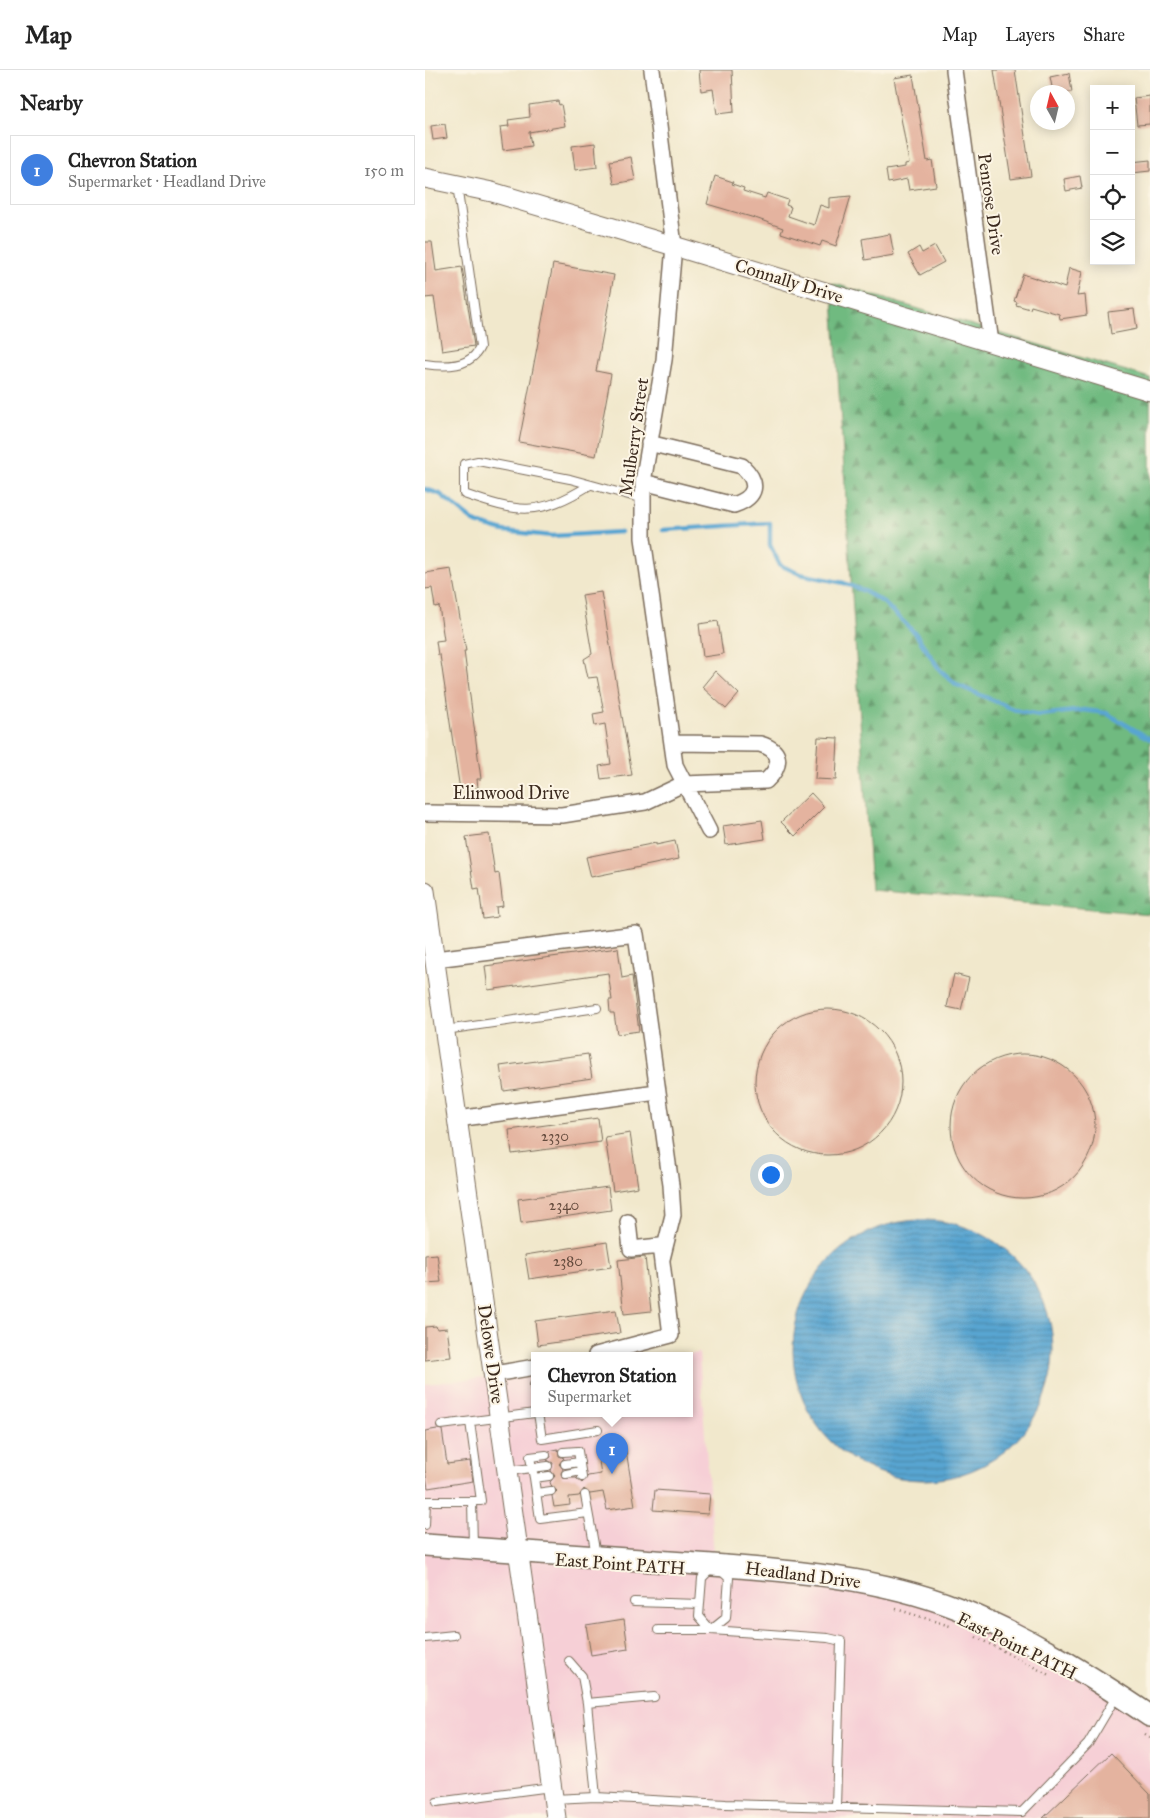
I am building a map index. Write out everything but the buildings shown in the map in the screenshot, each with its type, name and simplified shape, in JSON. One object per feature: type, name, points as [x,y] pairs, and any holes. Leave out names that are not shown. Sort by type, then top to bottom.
[{"type":"main road","name":"Headland Drive","points":[[425,1545],[813,1572],[891,1587],[956,1608],[1019,1634],[1078,1667],[1117,1694],[1146,1724]]},
{"type":"street","name":"Mulberry Street","points":[[652,70],[675,246],[664,360],[643,482],[643,538],[675,765],[683,784],[709,831]]},
{"type":"street","name":"Penrose Drive","points":[[954,70],[991,342]]},
{"type":"street","name":"Connally Drive","points":[[425,178],[492,192],[1150,391]]},
{"type":"street","points":[[643,482],[734,505],[747,501],[754,489],[752,475],[742,466],[649,443]]},
{"type":"street","points":[[672,744],[760,744],[768,746],[776,754],[778,762],[776,771],[766,782],[683,784]]},
{"type":"street","name":"Elinwood Drive","points":[[425,813],[563,815],[645,802],[683,784]]},
{"type":"street","name":"Delowe Drive","points":[[425,891],[556,1818]]},
{"type":"street","points":[[435,959],[636,934],[671,1184],[673,1215],[662,1259]]},
{"type":"street","points":[[457,1119],[657,1092]]},
{"type":"street","points":[[607,1352],[671,1336],[660,1246],[631,1249],[628,1222]]},
{"type":"street","points":[[494,1374],[531,1368]]},
{"type":"lane","points":[[425,364],[460,365],[470,361],[480,348],[457,185]]},
{"type":"lane","points":[[591,485],[571,497],[545,508],[505,508],[463,494],[464,464],[478,461],[591,485],[643,499]]},
{"type":"lane","points":[[445,1030],[597,1008]]},
{"type":"lane","points":[[441,1425],[531,1414]]},
{"type":"lane","points":[[537,1417],[542,1439],[598,1430]]},
{"type":"lane","points":[[425,1525],[426,1501],[481,1501],[470,1422]]},
{"type":"lane","points":[[563,1452],[577,1451],[581,1474],[566,1474]]},
{"type":"lane","points":[[546,1455],[530,1457],[540,1519],[588,1513]]},
{"type":"lane","points":[[565,1464],[579,1462]]},
{"type":"lane","points":[[508,1471],[548,1466]]},
{"type":"lane","points":[[534,1478],[549,1476]]},
{"type":"lane","points":[[536,1493],[551,1491]]},
{"type":"lane","points":[[585,1495],[597,1557]]},
{"type":"lane","points":[[472,1501],[473,1548]]},
{"type":"lane","points":[[715,1565],[729,1578],[726,1618],[711,1630],[699,1616],[701,1578],[715,1565]]},
{"type":"lane","points":[[634,1602],[700,1604]]},
{"type":"lane","points":[[658,1630],[711,1630],[828,1638],[841,1641],[836,1807]]},
{"type":"lane","points":[[425,1638],[454,1635]]},
{"type":"lane","points":[[569,1661],[582,1676],[587,1703],[596,1797]]},
{"type":"lane","points":[[437,1802],[552,1793],[596,1797],[836,1807],[1021,1812],[1088,1744],[1117,1694]]},
{"type":"lane","points":[[587,1703],[654,1697]]},
{"type":"path","name":"East Point PATH","points":[[891,1608],[962,1630]]},
{"type":"path","name":"East Point PATH","points":[[970,1634],[1053,1677]]},
{"type":"path","points":[[1146,1724],[1150,1737]]},
{"type":"shaded area","points":[[699,1353],[715,1568],[869,1577],[1002,1616],[1150,1709],[1150,1818],[425,1818],[425,1384],[531,1372],[531,1417],[693,1417],[693,1354]]},
{"type":"green space","points":[[832,283],[1150,378],[1150,914],[871,890]]},
{"type":"water","points":[[923,1220],[948,1223],[973,1230],[995,1242],[1015,1258],[1031,1278],[1043,1300],[1050,1325],[1053,1350],[1050,1375],[1043,1400],[1031,1422],[1015,1442],[995,1458],[973,1470],[948,1477],[923,1480],[898,1477],[873,1470],[851,1458],[831,1442],[815,1422],[803,1400],[796,1375],[793,1350],[796,1325],[803,1300],[815,1278],[831,1258],[851,1242],[873,1230],[898,1223]]},
{"type":"waterway","points":[[425,489],[440,494],[476,523],[504,531],[552,536],[621,532]]},
{"type":"waterway","points":[[663,530],[770,523],[770,545],[780,565],[800,574],[844,583],[864,591],[883,602],[915,633],[940,670],[957,685],[1018,711],[1040,715],[1084,710],[1106,713],[1150,739]]},
{"type":"place","name":"Chevron Station","points":[[612,1474]]}]
